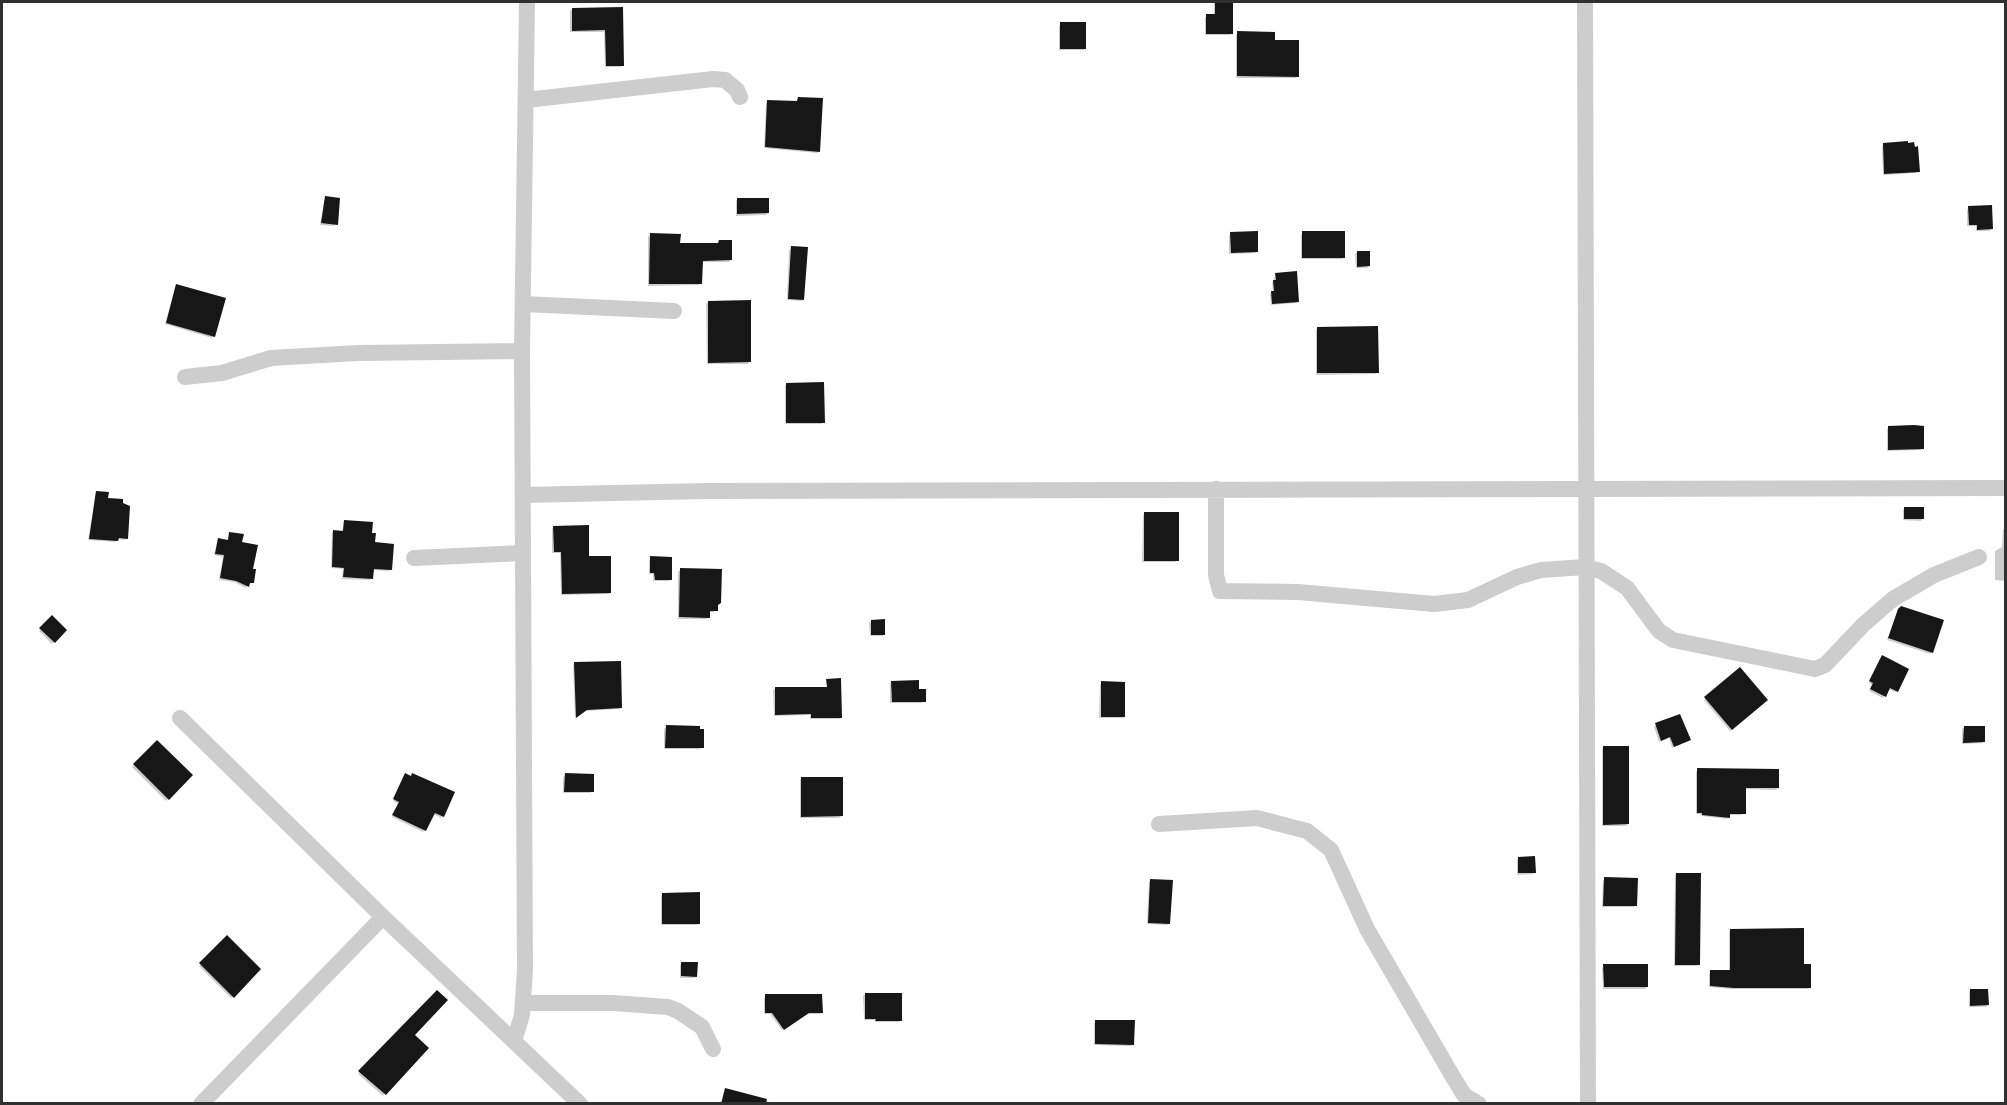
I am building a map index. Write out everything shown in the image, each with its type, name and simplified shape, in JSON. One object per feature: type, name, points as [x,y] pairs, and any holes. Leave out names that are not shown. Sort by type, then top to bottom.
[{"type":"street","points":[[514,1041],[520,1026],[525,970],[522,351],[527,2]]},
{"type":"street","points":[[1585,2],[1588,1104]]},
{"type":"street","points":[[526,100],[713,79],[725,80],[737,90],[740,97]]},
{"type":"street","points":[[524,304],[674,311]]},
{"type":"street","points":[[185,377],[222,373],[271,358],[358,353],[522,351]]},
{"type":"street","points":[[523,495],[707,491],[2006,488]]},
{"type":"street","points":[[1216,489],[1216,575],[1220,591],[1298,592],[1434,604],[1468,600],[1517,577],[1541,570],[1585,567],[1601,571],[1627,588],[1659,631],[1673,640],[1815,669],[1825,664],[1870,618],[1893,599],[1934,575],[1979,557]]},
{"type":"street","points":[[414,558],[523,553]]},
{"type":"street","points":[[180,718],[580,1104]]},
{"type":"street","points":[[1158,824],[1257,818],[1307,831],[1330,850],[1367,929],[1453,1077],[1464,1095],[1479,1104]]},
{"type":"street","points":[[201,1104],[383,916]]},
{"type":"street","points":[[523,1003],[613,1003],[668,1007],[702,1027],[713,1049]]},
{"type":"building","points":[[1215,2],[1233,2],[1233,34],[1206,34],[1206,14],[1215,14]]},
{"type":"building","points":[[623,7],[624,66],[606,66],[605,30],[572,31],[572,8]]},
{"type":"building","points":[[1060,22],[1086,22],[1086,49],[1060,49]]},
{"type":"building","points":[[1237,31],[1275,32],[1275,40],[1299,40],[1299,77],[1237,76]]},
{"type":"building","points":[[798,97],[823,98],[820,152],[765,147],[767,100],[797,101]]},
{"type":"building","points":[[1908,141],[1908,143],[1914,142],[1915,147],[1918,146],[1920,172],[1884,174],[1883,143]]},
{"type":"building","points":[[325,196],[340,198],[338,225],[321,223]]},
{"type":"building","points":[[737,198],[769,198],[769,213],[737,214]]},
{"type":"building","points":[[1992,205],[1993,229],[1977,230],[1977,225],[1969,225],[1968,206]]},
{"type":"building","points":[[1258,231],[1258,252],[1231,253],[1230,232]]},
{"type":"building","points":[[1302,231],[1345,231],[1345,258],[1302,258]]},
{"type":"building","points":[[650,233],[681,234],[680,243],[718,243],[719,240],[732,240],[732,260],[703,261],[702,284],[649,284]]},
{"type":"building","points":[[791,246],[808,247],[804,300],[788,299]]},
{"type":"building","points":[[1357,251],[1370,251],[1370,266],[1357,267]]},
{"type":"building","points":[[1297,271],[1299,302],[1272,304],[1271,291],[1274,291],[1275,273]]},
{"type":"building","points":[[176,284],[226,298],[215,337],[166,323]]},
{"type":"building","points":[[751,300],[751,362],[708,363],[708,301]]},
{"type":"building","points":[[1378,326],[1379,373],[1317,373],[1317,327]]},
{"type":"building","points":[[824,382],[825,423],[786,423],[786,383]]},
{"type":"building","points":[[1888,426],[1924,426],[1924,449],[1888,450]]},
{"type":"building","points":[[96,491],[109,492],[108,498],[123,499],[123,503],[130,506],[128,539],[119,538],[118,541],[89,539]]},
{"type":"building","points":[[1904,507],[1924,507],[1924,519],[1904,519]]},
{"type":"building","points":[[1144,512],[1179,512],[1179,561],[1144,561]]},
{"type":"building","points":[[344,520],[373,522],[372,533],[376,533],[375,542],[394,544],[392,570],[374,569],[373,579],[343,577],[344,568],[332,567],[333,530],[343,531]]},
{"type":"building","points":[[589,525],[589,556],[611,556],[611,593],[562,594],[561,552],[554,552],[553,526]]},
{"type":"building","points":[[229,532],[244,534],[242,542],[258,545],[253,569],[256,569],[254,583],[250,583],[249,587],[236,581],[220,578],[224,555],[215,554],[218,538],[228,540]]},
{"type":"building","points":[[650,556],[672,557],[672,580],[655,580],[654,573],[650,573]]},
{"type":"building","points":[[680,568],[722,569],[721,603],[718,605],[718,611],[710,611],[710,618],[679,617]]},
{"type":"building","points":[[1901,606],[1944,620],[1933,653],[1888,638]]},
{"type":"building","points":[[52,615],[67,630],[55,643],[39,628]]},
{"type":"building","points":[[885,619],[885,635],[871,635],[871,620]]},
{"type":"building","points":[[1882,655],[1909,669],[1898,692],[1890,688],[1886,697],[1870,689],[1873,683],[1869,681]]},
{"type":"building","points":[[621,661],[622,708],[587,710],[576,718],[574,662]]},
{"type":"building","points":[[1740,667],[1768,700],[1732,730],[1704,697]]},
{"type":"building","points":[[841,678],[842,718],[811,718],[811,714],[775,715],[775,687],[827,687],[826,679]]},
{"type":"building","points":[[919,680],[919,689],[926,689],[926,702],[892,702],[891,681]]},
{"type":"building","points":[[1101,681],[1125,682],[1125,717],[1101,717]]},
{"type":"building","points":[[1680,714],[1691,740],[1674,747],[1670,737],[1661,741],[1655,723]]},
{"type":"building","points":[[666,725],[700,726],[700,729],[704,729],[704,748],[665,748]]},
{"type":"building","points":[[1964,726],[1985,726],[1985,742],[1963,743]]},
{"type":"building","points":[[157,740],[193,775],[169,800],[133,764]]},
{"type":"building","points":[[1603,746],[1629,746],[1629,824],[1603,825]]},
{"type":"building","points":[[1697,768],[1779,769],[1779,788],[1746,788],[1746,814],[1730,814],[1730,818],[1702,815],[1702,813],[1697,813]]},
{"type":"building","points":[[405,773],[411,776],[412,773],[455,792],[444,817],[435,813],[426,831],[392,815],[399,802],[393,799]]},
{"type":"building","points":[[565,773],[594,774],[594,792],[564,792]]},
{"type":"building","points":[[801,777],[843,777],[843,816],[801,817]]},
{"type":"building","points":[[1535,856],[1536,873],[1518,873],[1518,857]]},
{"type":"building","points":[[1676,873],[1701,873],[1700,965],[1675,965]]},
{"type":"building","points":[[1604,877],[1638,878],[1637,906],[1603,906]]},
{"type":"building","points":[[1150,879],[1173,880],[1170,924],[1148,923]]},
{"type":"building","points":[[700,892],[700,924],[662,924],[662,893]]},
{"type":"building","points":[[1804,928],[1804,964],[1811,964],[1811,988],[1710,986],[1710,970],[1730,970],[1730,929]]},
{"type":"building","points":[[227,935],[261,969],[234,998],[199,963]]},
{"type":"building","points":[[681,962],[698,962],[697,977],[681,976]]},
{"type":"building","points":[[1603,964],[1648,964],[1648,987],[1604,987]]},
{"type":"building","points":[[1970,989],[1988,989],[1989,1005],[1970,1006]]},
{"type":"building","points":[[437,990],[448,1000],[415,1035],[429,1048],[386,1095],[358,1071]]},
{"type":"building","points":[[865,993],[902,993],[902,1021],[865,1019]]},
{"type":"building","points":[[765,994],[822,994],[823,1013],[809,1013],[784,1030],[772,1013],[765,1013]]},
{"type":"building","points":[[1095,1020],[1135,1020],[1134,1045],[1095,1044]]},
{"type":"building","points":[[725,1088],[767,1099],[766,1104],[721,1104]]}]
